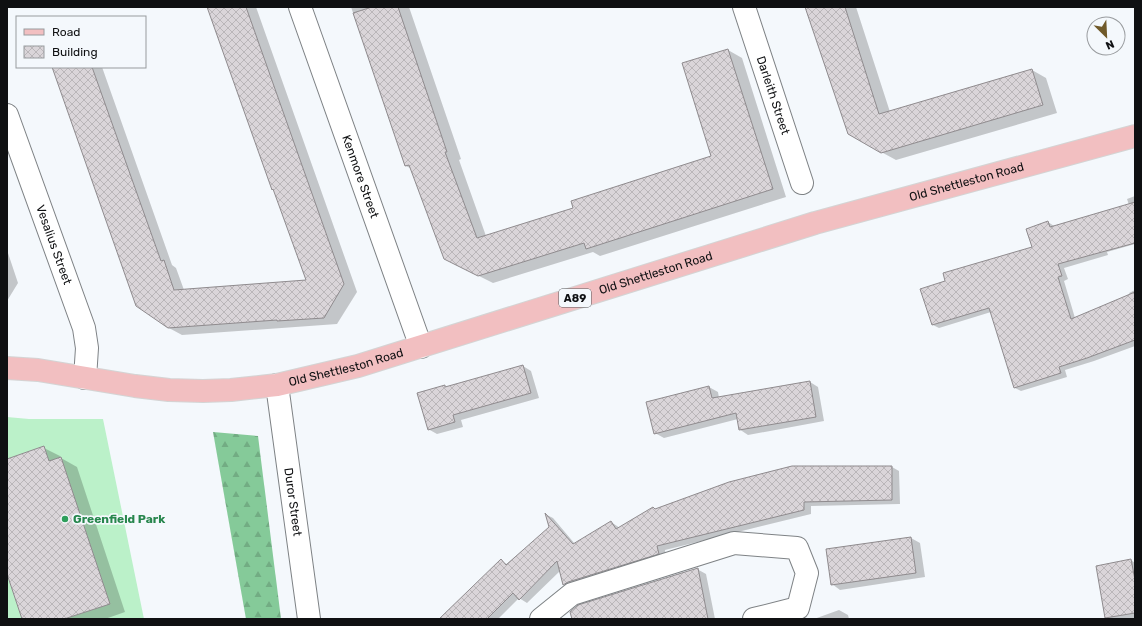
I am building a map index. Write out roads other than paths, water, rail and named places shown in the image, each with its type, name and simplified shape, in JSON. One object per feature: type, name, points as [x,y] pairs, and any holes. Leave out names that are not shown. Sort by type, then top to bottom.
[{"type":"main road","name":"Old Shettleston Road","points":[[7,368],[38,370],[169,390],[231,390],[277,385],[358,366],[802,227],[1135,136]]},
{"type":"street","name":"Kenmore Street","points":[[300,7],[421,346]]},
{"type":"street","name":"Darleith Street","points":[[744,7],[802,183]]},
{"type":"street","name":"Vesalius Street","points":[[7,115],[84,328],[87,348],[85,378]]},
{"type":"street","name":"Duror Street","points":[[277,385],[309,619]]},
{"type":"street","points":[[541,619],[572,594],[734,543],[797,548],[807,573],[798,608],[754,619]]},
{"type":"place","name":"Greenfield Park","points":[[65,519]]}]
